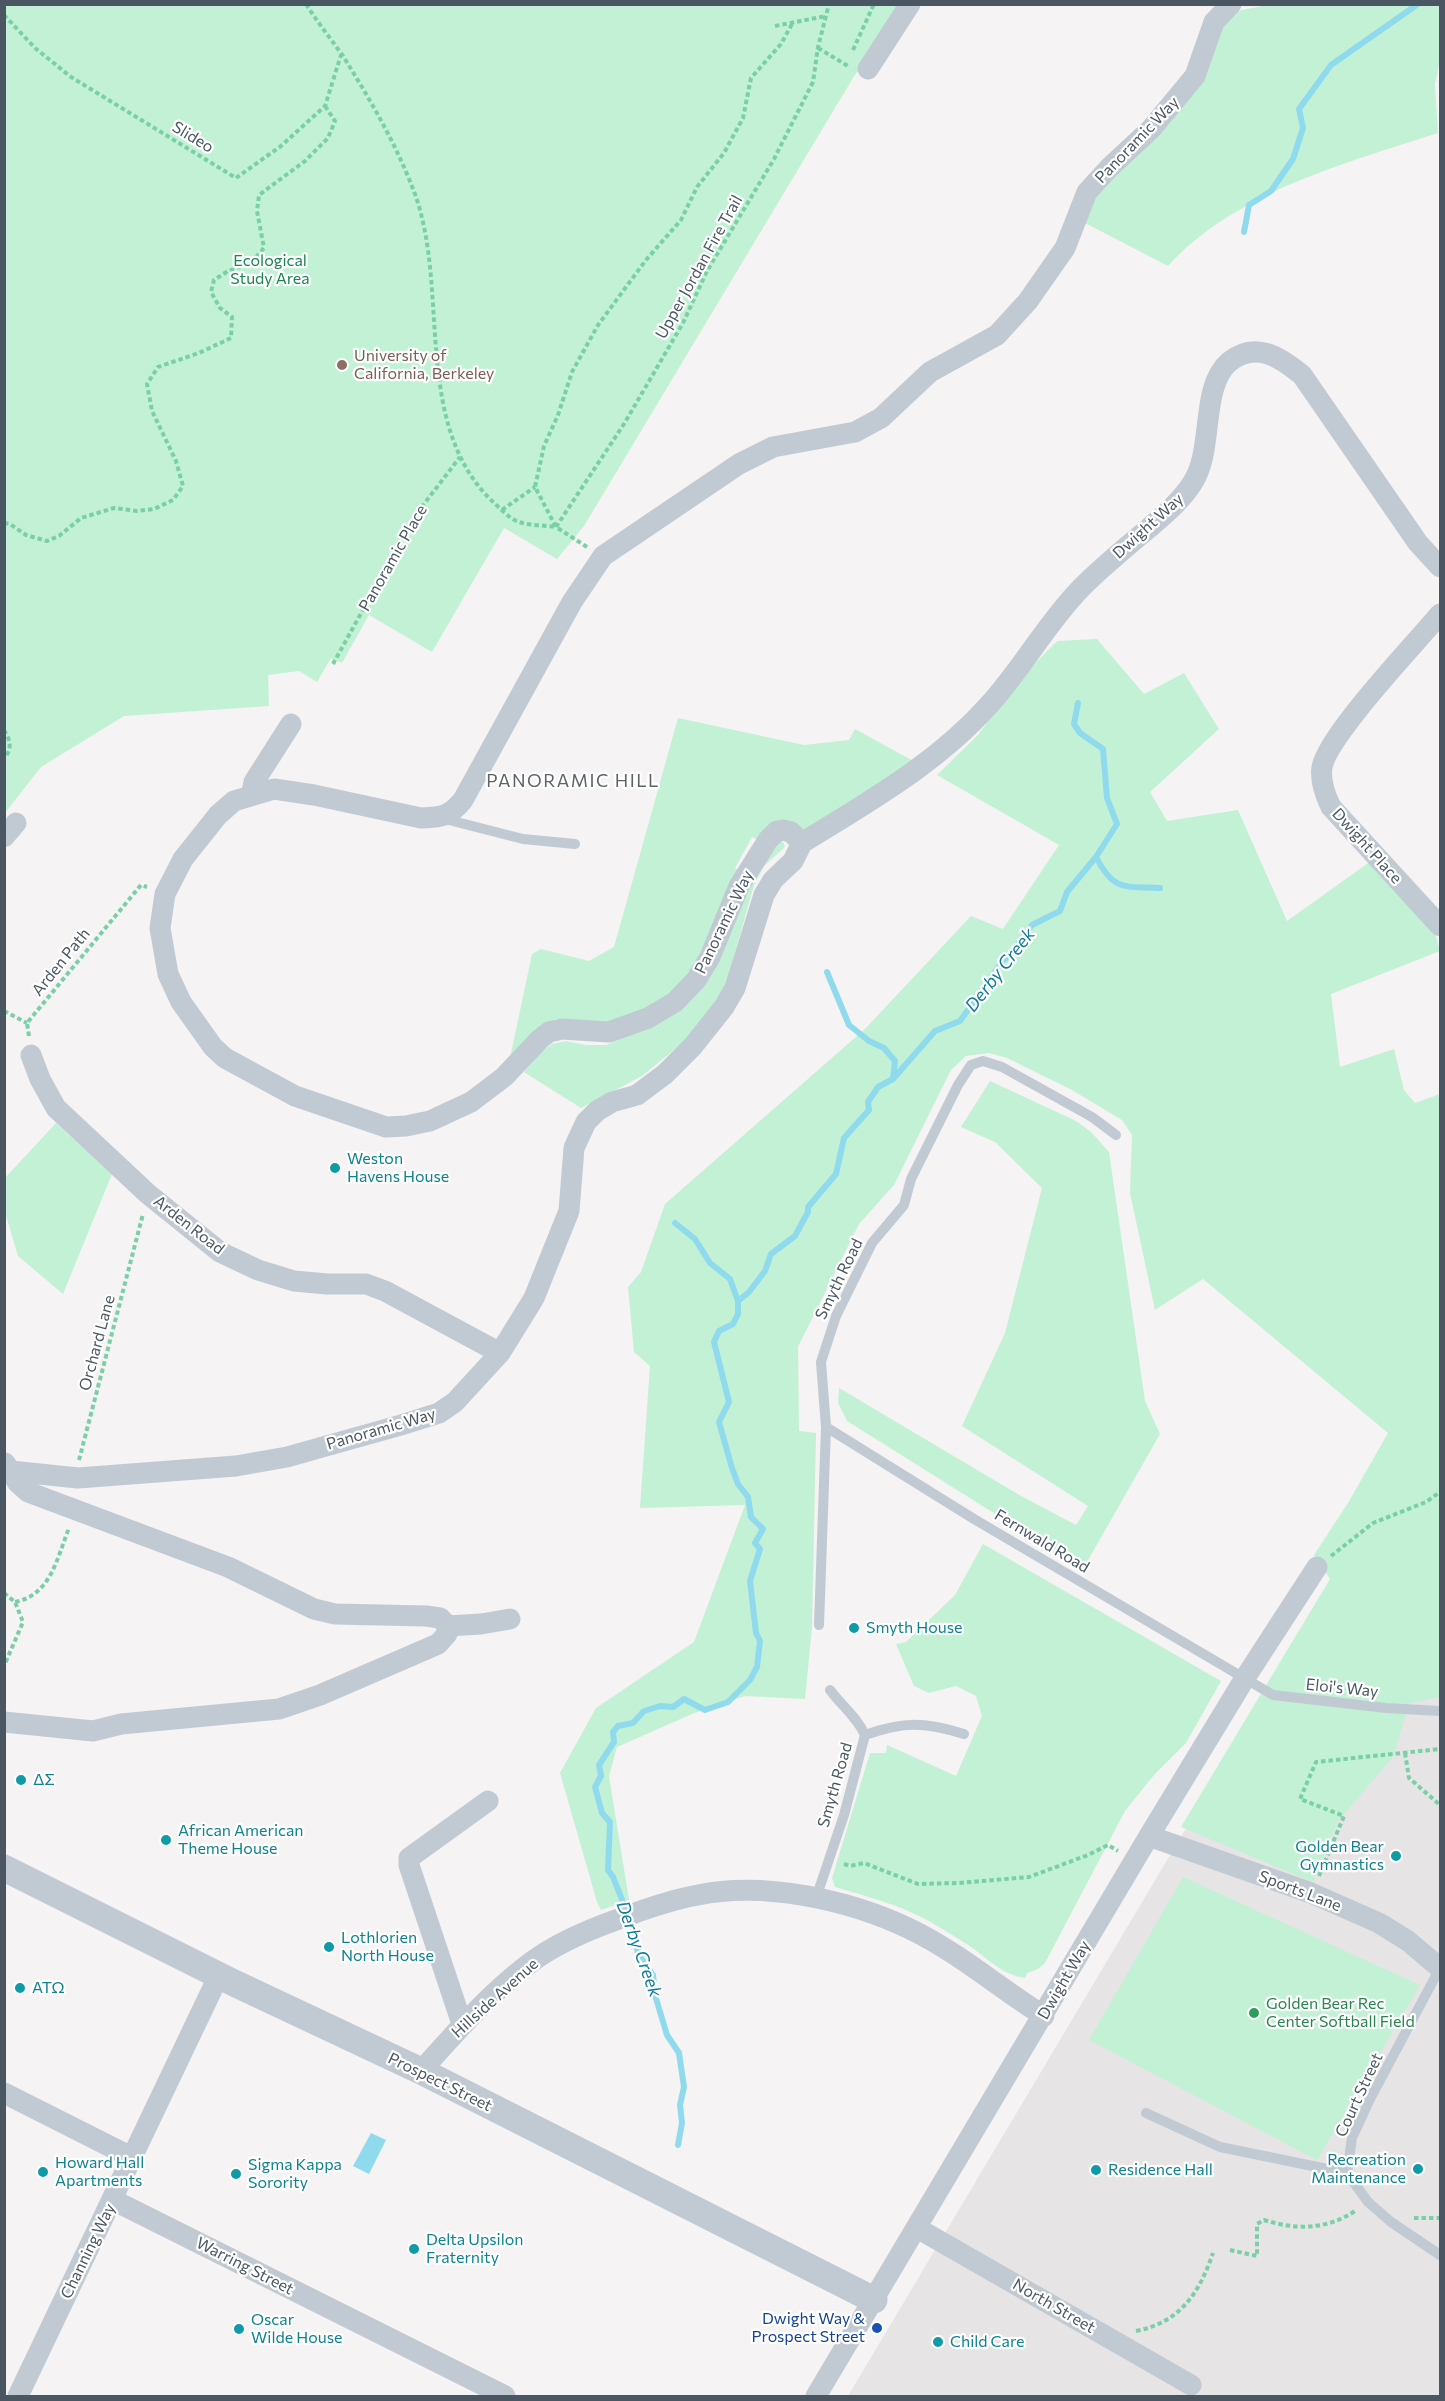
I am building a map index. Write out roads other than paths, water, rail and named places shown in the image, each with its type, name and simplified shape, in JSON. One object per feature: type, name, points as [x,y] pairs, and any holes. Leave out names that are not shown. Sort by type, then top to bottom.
[{"type":"street","points":[[868,69],[910,4]]},
{"type":"street","name":"Panoramic Way","points":[[8,1467],[53,1477],[78,1478],[236,1466],[287,1457],[439,1413],[455,1402],[500,1353],[534,1298],[569,1211],[574,1148],[586,1122],[597,1111],[612,1102],[637,1095],[665,1074],[693,1046],[718,1015],[735,988],[764,895],[773,880],[793,861],[802,843],[791,832],[783,830],[777,831],[768,840],[739,886],[710,957],[696,980],[675,1002],[648,1018],[609,1032],[562,1029],[549,1032],[504,1077],[471,1102],[430,1121],[406,1126],[386,1127],[295,1096],[225,1058],[213,1047],[181,1002],[168,974],[160,928],[165,894],[170,882],[183,859],[218,815],[234,801],[274,789],[314,795],[421,818],[438,818],[453,813],[463,800],[572,602],[603,556],[739,464],[772,447],[855,432],[881,418],[930,372],[997,336],[1028,301],[1065,248],[1088,192],[1109,168],[1151,129],[1195,76],[1214,22],[1230,4]]},
{"type":"street","name":"Dwight Way","points":[[802,843],[922,766],[969,726],[990,704],[1065,604],[1093,576],[1178,502],[1194,481],[1204,457],[1212,394],[1218,380],[1229,363],[1247,353],[1264,352],[1284,360],[1302,375],[1418,543],[1440,567]]},
{"type":"street","name":"Dwight Place","points":[[1440,614],[1345,726],[1327,754],[1322,767],[1325,794],[1331,807],[1440,926]]},
{"type":"street","points":[[251,796],[254,782],[291,724]]},
{"type":"street","name":"Arden Road","points":[[32,1055],[40,1079],[56,1108],[148,1194],[220,1252],[258,1270],[294,1281],[366,1284],[385,1291],[500,1353]]},
{"type":"street","name":"Panoramic Way","points":[[8,1467],[18,1483],[28,1492],[228,1567],[314,1610],[335,1614],[426,1616],[440,1618],[448,1626],[510,1619]]},
{"type":"street","name":"Dwight Way","points":[[816,2397],[1149,1836],[1245,1678],[1317,1567]]},
{"type":"street","points":[[4,1722],[93,1731],[121,1724],[279,1709],[320,1695],[438,1644],[447,1634],[448,1626]]},
{"type":"street","points":[[462,2024],[409,1865],[409,1858],[488,1801]]},
{"type":"street","name":"Sports Lane","points":[[1149,1836],[1311,1893],[1396,1932],[1440,1968]]},
{"type":"street","name":"Prospect Street","points":[[4,1868],[421,2072],[874,2300]]},
{"type":"street","name":"Hillside Avenue","points":[[421,2072],[462,2024],[532,1962],[590,1929],[646,1909],[709,1894],[749,1891],[816,1898],[873,1913],[911,1929],[945,1948],[1044,2016]]},
{"type":"street","name":"Channing Way","points":[[18,2397],[219,1975]]},
{"type":"street","points":[[4,2093],[133,2158]]},
{"type":"street","name":"Warring Street","points":[[113,2200],[505,2397]]},
{"type":"street","name":"North Street","points":[[917,2228],[1191,2385]]},
{"type":"lane","points":[[438,818],[523,839],[575,844]]},
{"type":"lane","name":"Smyth Road","points":[[819,1625],[826,1427],[821,1362],[836,1316],[872,1242],[904,1206],[911,1179],[958,1085],[971,1065],[983,1061],[1002,1067],[1092,1116],[1116,1135]]},
{"type":"lane","name":"Fernwald Road","points":[[826,1427],[974,1519],[1245,1678]]},
{"type":"lane","name":"Eloi's Way","points":[[1245,1678],[1273,1695],[1283,1697],[1386,1708],[1440,1711]]},
{"type":"lane","name":"Smyth Road","points":[[816,1898],[844,1815],[865,1735],[859,1723],[830,1690]]},
{"type":"lane","points":[[865,1735],[889,1726],[932,1724],[964,1734]]},
{"type":"lane","name":"Court Street","points":[[1347,2173],[1352,2138],[1370,2099],[1440,1968]]},
{"type":"lane","points":[[1146,2113],[1220,2146],[1347,2173],[1368,2202],[1391,2222],[1440,2255]]},
{"type":"water","points":[[371,2133],[386,2140],[369,2174],[353,2166]]},
{"type":"waterway","points":[[1244,232],[1249,205],[1271,191],[1293,159],[1303,128],[1299,109],[1331,65],[1418,4]]},
{"type":"waterway","name":"Derby Creek","points":[[678,2145],[682,2123],[680,2105],[684,2087],[679,2053],[667,2035],[655,1995],[653,1975],[638,1954],[633,1927],[608,1870],[610,1822],[602,1813],[595,1787],[601,1776],[599,1765],[614,1742],[613,1732],[618,1726],[633,1723],[644,1711],[660,1706],[673,1707],[684,1699],[705,1710],[728,1702],[750,1680],[757,1667],[760,1641],[756,1633],[750,1581],[760,1549],[755,1543],[763,1529],[751,1517],[748,1497],[738,1484],[719,1422],[729,1402],[714,1342],[719,1331],[733,1324],[738,1314],[738,1301],[749,1292],[765,1271],[771,1254],[795,1236],[808,1212],[808,1207],[836,1174],[844,1138],[869,1110],[868,1102],[878,1087],[893,1079],[935,1031],[960,1021],[1032,925],[1060,911],[1067,892],[1096,857],[1117,824],[1107,798],[1103,749],[1080,733],[1074,724],[1078,703]]},
{"type":"waterway","points":[[1096,857],[1109,876],[1121,885],[1160,888]]},
{"type":"waterway","points":[[827,972],[849,1025],[869,1041],[884,1048],[895,1061],[893,1079]]},
{"type":"waterway","points":[[675,1223],[695,1239],[710,1263],[730,1279],[738,1301]]},
{"type":"place","name":"University of California, Berkeley","points":[[342,365]]},
{"type":"place","name":"Weston Havens House","points":[[335,1168]]},
{"type":"place","name":"Smyth House","points":[[854,1628]]},
{"type":"place","name":"ΔΣ","points":[[21,1780]]},
{"type":"place","name":"African American Theme House","points":[[166,1840]]},
{"type":"place","name":"Golden Bear Gymnastics","points":[[1396,1856]]},
{"type":"place","name":"Lothlorien North House","points":[[329,1947]]},
{"type":"place","name":"ΑΤΩ","points":[[20,1988]]},
{"type":"place","name":"Golden Bear Rec Center Softball Field","points":[[1254,2013]]},
{"type":"place","name":"Recreation Maintenance","points":[[1418,2169]]},
{"type":"place","name":"Residence Hall","points":[[1096,2170]]},
{"type":"place","name":"Howard Hall Apartments","points":[[43,2172]]},
{"type":"place","name":"Sigma Kappa Sorority","points":[[236,2174]]},
{"type":"place","name":"Delta Upsilon Fraternity","points":[[414,2249]]},
{"type":"place","name":"Dwight Way & Prospect Street","points":[[877,2328]]},
{"type":"place","name":"Oscar Wilde House","points":[[239,2329]]},
{"type":"place","name":"Child Care","points":[[938,2342]]},
{"type":"district","name":"PANORAMIC HILL","points":[[573,781]]},
{"type":"park label","name":"Ecological Study Area","points":[[270,270]]}]
